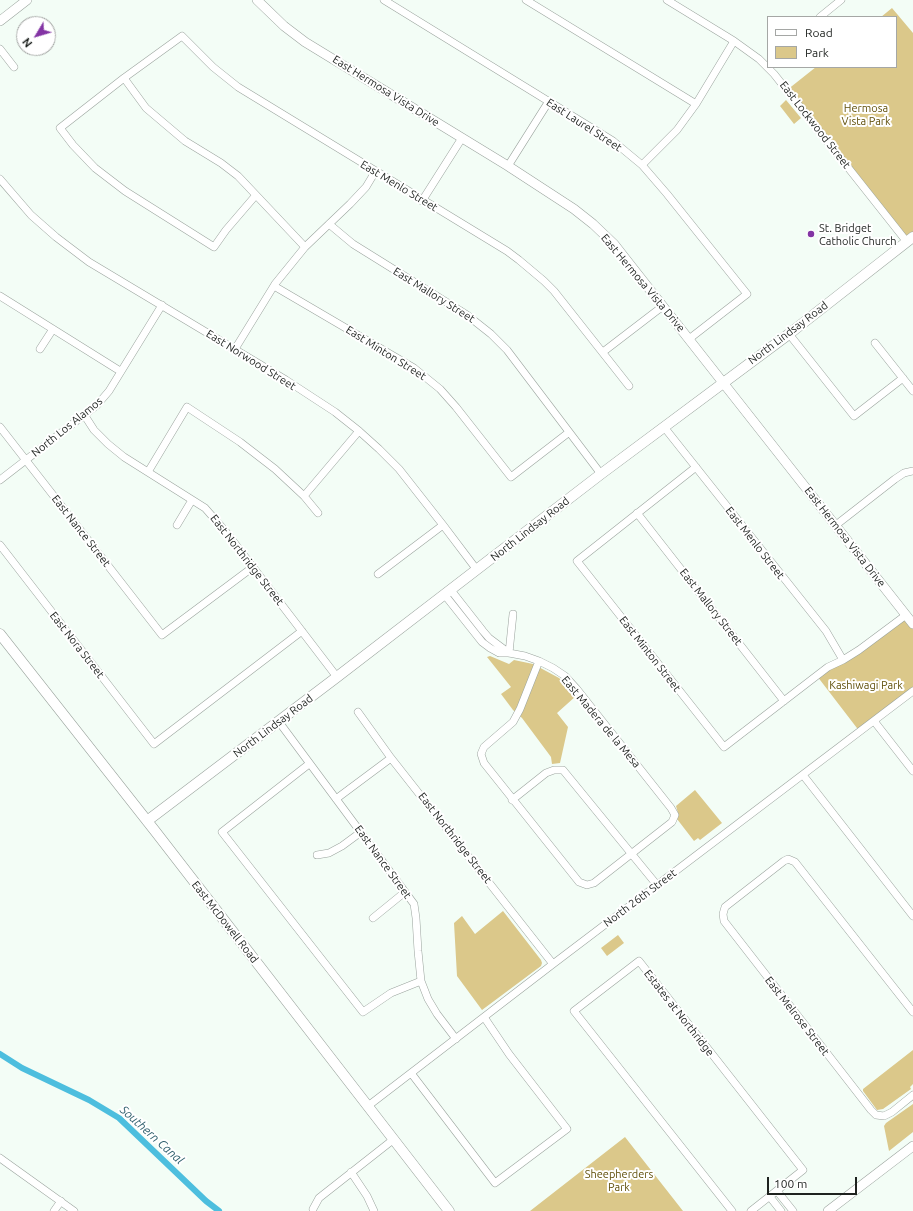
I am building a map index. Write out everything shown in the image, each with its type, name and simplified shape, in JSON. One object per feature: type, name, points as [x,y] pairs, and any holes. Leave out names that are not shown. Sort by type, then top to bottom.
[{"type":"main road","name":"North Lindsay Road","points":[[147,821],[279,722],[601,474],[789,334],[910,239]]},
{"type":"main road","name":"East McDowell Road","points":[[0,634],[449,1211]]},
{"type":"street","points":[[0,21],[27,0]]},
{"type":"street","name":"East Hermosa Vista Drive","points":[[257,0],[284,26],[305,42],[508,166],[574,209],[593,224],[614,244],[913,624]]},
{"type":"street","name":"East Laurel Street","points":[[384,0],[613,141],[642,165],[747,294],[689,339]]},
{"type":"street","points":[[526,0],[696,104]]},
{"type":"street","name":"East Lockwood Street","points":[[667,0],[734,41],[766,63]]},
{"type":"street","points":[[821,16],[841,0]]},
{"type":"street","name":"East Menlo Street","points":[[124,78],[182,36],[213,67],[238,87],[422,201],[507,251],[533,271],[554,292],[629,386]]},
{"type":"street","points":[[642,165],[677,130],[696,104],[734,41]]},
{"type":"street","points":[[0,49],[14,67]]},
{"type":"street","name":"East Lockwood Street","points":[[770,68],[910,239]]},
{"type":"street","points":[[256,195],[226,230],[214,247],[125,191],[95,168],[73,145],[60,128],[124,78],[146,108],[185,141],[221,163],[238,176],[305,246]]},
{"type":"street","points":[[508,166],[549,101]]},
{"type":"street","points":[[422,201],[462,138]]},
{"type":"street","points":[[235,349],[274,286],[305,246],[350,204],[366,186],[375,172]]},
{"type":"street","name":"East Norwood Street","points":[[0,179],[31,215],[56,237],[89,262],[235,349],[335,412],[359,431],[399,469],[477,570]]},
{"type":"street","name":"East Mallory Street","points":[[329,224],[353,244],[467,315],[491,334],[507,350],[568,433],[601,474]]},
{"type":"street","name":"East Minton Street","points":[[274,286],[414,368],[440,389],[511,477],[568,433]]},
{"type":"street","points":[[0,296],[120,371]]},
{"type":"street","name":"North Los Alamos","points":[[0,480],[85,416],[97,405],[109,391],[162,305]]},
{"type":"street","points":[[603,352],[663,306]]},
{"type":"street","points":[[40,349],[53,329]]},
{"type":"street","points":[[789,334],[854,416],[903,378]]},
{"type":"street","points":[[875,343],[913,391]]},
{"type":"street","points":[[148,472],[187,407],[240,442],[275,468],[304,496],[318,513]]},
{"type":"street","name":"East Northridge Street","points":[[85,416],[94,430],[124,457],[205,508],[253,567],[337,677]]},
{"type":"street","name":"East Nance Street","points":[[0,427],[162,635],[253,567]]},
{"type":"street","name":"East Menlo Street","points":[[664,427],[826,631],[843,660]]},
{"type":"street","points":[[304,496],[359,431]]},
{"type":"street","points":[[637,513],[696,467]]},
{"type":"street","points":[[836,525],[895,479],[904,473],[913,471]]},
{"type":"street","points":[[177,525],[192,500]]},
{"type":"street","name":"East Mallory Street","points":[[637,513],[784,701]]},
{"type":"street","name":"East Minton Street","points":[[637,513],[577,561],[724,747],[784,701]]},
{"type":"street","points":[[378,574],[443,525]]},
{"type":"street","name":"East Nora Street","points":[[0,545],[154,744],[302,631]]},
{"type":"street","name":"East Madera de la Mesa","points":[[447,592],[483,631],[510,653],[539,661],[565,676],[671,808],[674,815],[672,822],[631,854]]},
{"type":"street","points":[[510,653],[513,614]]},
{"type":"street","points":[[784,701],[828,667],[843,660],[874,640],[906,615]]},
{"type":"street","points":[[539,661],[520,709],[513,722],[484,747],[481,754],[484,763],[512,800],[579,882],[587,885],[594,883],[631,854]]},
{"type":"street","name":"North 26th Street","points":[[368,1106],[484,1016],[913,691]]},
{"type":"street","name":"East Northridge Street","points":[[358,712],[391,758],[553,964]]},
{"type":"street","points":[[874,721],[913,771]]},
{"type":"street","name":"East Nance Street","points":[[279,722],[414,904],[421,981],[436,1014],[456,1038]]},
{"type":"street","points":[[336,798],[391,758]]},
{"type":"street","points":[[309,764],[222,832],[364,1012],[391,993],[421,981]]},
{"type":"street","points":[[512,800],[546,773],[554,770],[563,770],[657,886]]},
{"type":"street","points":[[803,775],[910,907],[913,916]]},
{"type":"street","points":[[317,855],[329,853],[342,846],[361,832]]},
{"type":"street","name":"East Melrose Street","points":[[913,1012],[795,862],[788,860],[784,861],[725,907],[722,914],[724,921],[871,1110],[876,1115],[884,1116],[892,1112],[913,1096]]},
{"type":"street","points":[[374,918],[405,892]]},
{"type":"street","name":"Estates at Northridge","points":[[732,1211],[574,1011],[639,961],[803,1170],[751,1211]]},
{"type":"street","points":[[412,1073],[495,1183],[567,1129],[509,1054],[484,1016]]},
{"type":"street","points":[[313,1209],[319,1198],[394,1140]]},
{"type":"street","points":[[828,1211],[913,1146]]},
{"type":"street","points":[[0,1158],[74,1211]]},
{"type":"street","points":[[352,1172],[367,1196],[374,1211]]},
{"type":"street","points":[[777,1191],[786,1210]]},
{"type":"street","points":[[770,1197],[786,1210]]},
{"type":"street","points":[[54,1211],[61,1201]]},
{"type":"green space","name":"Hermosa Vista Park","points":[[892,8],[913,33],[913,237],[907,242],[787,90],[815,68],[897,68],[897,16],[882,16]]},
{"type":"green space","points":[[786,100],[801,118],[794,124],[780,106]]},
{"type":"green space","name":"Kashiwagi Park","points":[[906,615],[913,624],[913,691],[860,732],[817,676]]},
{"type":"green space","points":[[490,656],[509,664],[514,660],[533,664],[559,678],[576,696],[557,713],[568,727],[560,763],[552,764],[551,757],[522,718],[513,710],[501,694],[511,687],[487,657]]},
{"type":"green space","points":[[695,790],[722,823],[700,840],[698,838],[694,841],[677,819],[678,813],[676,806]]},
{"type":"green space","points":[[503,911],[542,963],[541,966],[482,1010],[457,976],[454,923],[462,916],[475,934]]},
{"type":"green space","points":[[618,935],[624,943],[607,956],[601,948]]},
{"type":"green space","points":[[913,1050],[913,1084],[910,1087],[911,1089],[883,1109],[877,1110],[863,1089]]},
{"type":"green space","points":[[913,1104],[913,1132],[889,1151],[884,1126]]},
{"type":"green space","name":"Sheepherders Park","points":[[625,1137],[683,1211],[530,1211]]},
{"type":"waterway","name":"Southern Canal","points":[[0,1054],[22,1068],[89,1100],[119,1118],[206,1201],[219,1211]]},
{"type":"place","name":"St. Bridget Catholic Church","points":[[811,234]]}]
